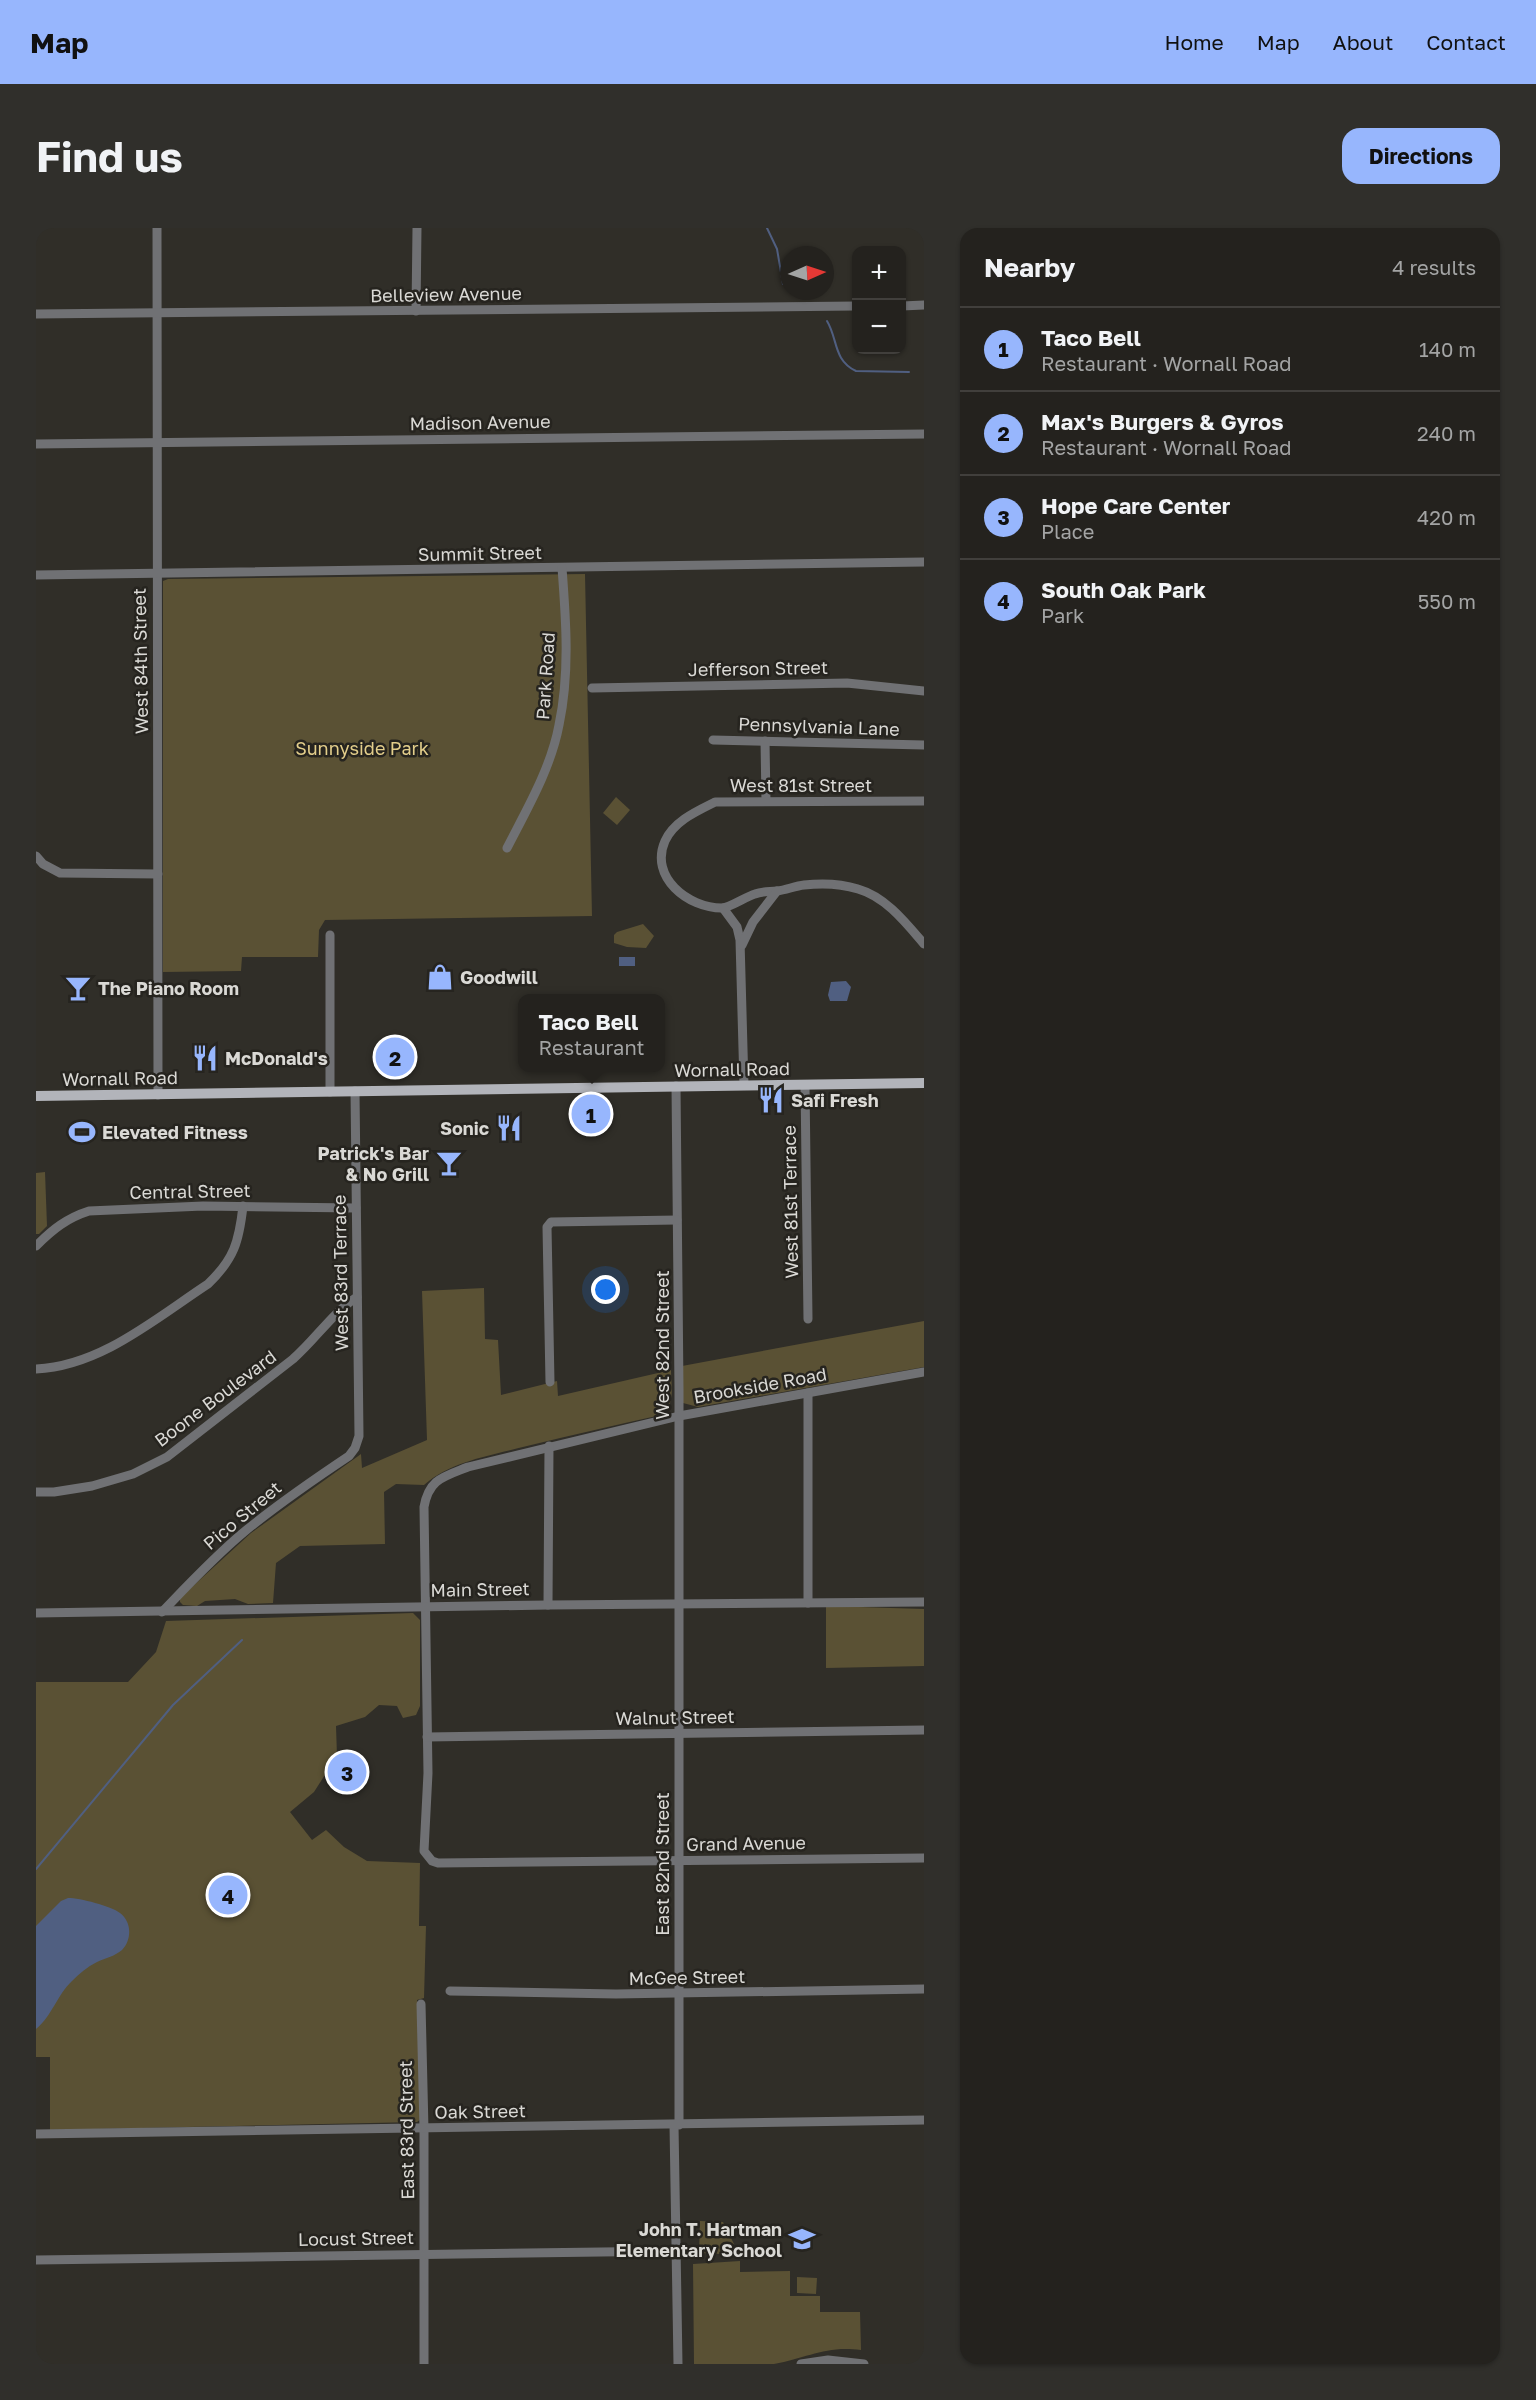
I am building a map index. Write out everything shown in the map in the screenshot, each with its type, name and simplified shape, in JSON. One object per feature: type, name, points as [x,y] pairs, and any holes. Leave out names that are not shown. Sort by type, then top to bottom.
[{"type":"main road","name":"Wornall Road","points":[[36,1096],[924,1083]]},
{"type":"street","name":"West 84th Street","points":[[157,228],[158,1095]]},
{"type":"street","points":[[416,311],[417,228]]},
{"type":"street","name":"Belleview Avenue","points":[[36,314],[157,311],[416,311],[852,306]]},
{"type":"street","points":[[906,306],[924,306]]},
{"type":"street","name":"Madison Avenue","points":[[36,444],[924,434]]},
{"type":"street","name":"Summit Street","points":[[36,575],[924,562]]},
{"type":"street","name":"Park Road","points":[[507,848],[536,790],[559,726],[566,666],[562,568]]},
{"type":"street","name":"Jefferson Street","points":[[592,688],[847,683],[924,691]]},
{"type":"street","name":"Pennsylvania Lane","points":[[713,740],[924,745]]},
{"type":"street","points":[[765,741],[766,801]]},
{"type":"street","name":"West 81st Street","points":[[723,909],[698,903],[672,887],[663,869],[662,857],[666,840],[674,829],[692,813],[715,802],[924,801]]},
{"type":"street","points":[[37,857],[51,870],[60,873],[159,874]]},
{"type":"street","points":[[744,1085],[741,947],[737,927],[723,909],[756,893],[804,885],[833,885],[859,889],[880,900],[902,919],[924,944]]},
{"type":"street","points":[[741,947],[753,922],[777,891]]},
{"type":"street","points":[[330,935],[330,1092]]},
{"type":"street","name":"West 81st Terrace","points":[[805,1085],[807,1319]]},
{"type":"street","name":"West 82nd Street","points":[[676,1086],[678,1604]]},
{"type":"street","name":"West 83rd Terrace","points":[[352,1452],[359,1436],[355,1091]]},
{"type":"street","points":[[36,1369],[61,1366],[101,1353],[208,1284],[223,1270],[232,1256],[238,1240],[243,1206]]},
{"type":"street","name":"Central Street","points":[[36,1246],[55,1226],[89,1210],[243,1206],[356,1208]]},
{"type":"street","points":[[550,1382],[547,1227],[551,1222],[678,1220]]},
{"type":"street","name":"Boone Boulevard","points":[[36,1492],[54,1492],[92,1486],[133,1474],[167,1457],[312,1343],[338,1311],[357,1297]]},
{"type":"street","name":"Brookside Road","points":[[425,1607],[424,1507],[431,1486],[444,1477],[468,1467],[679,1416],[924,1372]]},
{"type":"street","points":[[808,1393],[808,1603]]},
{"type":"street","points":[[548,1605],[549,1446]]},
{"type":"street","name":"Pico Street","points":[[162,1612],[243,1533],[288,1497],[352,1452]]},
{"type":"street","name":"Main Street","points":[[36,1613],[924,1602]]},
{"type":"street","name":"East 82nd Street","points":[[678,1604],[679,1993],[676,2125],[678,2364]]},
{"type":"street","points":[[425,1607],[427,1737]]},
{"type":"street","name":"Walnut Street","points":[[427,1737],[924,1730]]},
{"type":"street","name":"Grand Avenue","points":[[427,1737],[424,1851],[427,1857],[438,1863],[924,1858]]},
{"type":"street","name":"McGee Street","points":[[450,1991],[679,1993],[924,1989]]},
{"type":"street","name":"East 83rd Street","points":[[421,2004],[424,2129],[424,2364]]},
{"type":"street","name":"Oak Street","points":[[36,2134],[924,2120]]},
{"type":"street","name":"Locust Street","points":[[36,2260],[676,2251]]},
{"type":"street","points":[[801,2364],[828,2360],[864,2364]]},
{"type":"green space","name":"Sunnyside Park","points":[[585,574],[592,916],[325,920],[319,930],[318,957],[242,957],[241,971],[163,972],[163,581],[168,579]]},
{"type":"green space","points":[[616,797],[630,810],[617,825],[603,813]]},
{"type":"green space","points":[[643,924],[654,936],[646,948],[627,947],[614,943],[614,935],[617,932]]},
{"type":"green space","points":[[45,1172],[47,1226],[36,1234],[36,1173]]},
{"type":"green space","points":[[484,1288],[485,1339],[498,1340],[501,1395],[557,1381],[558,1396],[671,1370],[672,1395],[666,1411],[661,1415],[459,1464],[424,1485],[396,1484],[384,1492],[385,1544],[300,1546],[276,1563],[273,1603],[248,1604],[235,1599],[205,1601],[197,1606],[183,1605],[180,1598],[251,1533],[361,1454],[362,1468],[427,1440],[422,1291]]},
{"type":"green space","points":[[924,1321],[924,1367],[698,1407],[683,1403],[682,1366]]},
{"type":"green space","points":[[826,1606],[924,1609],[924,1666],[826,1668]]},
{"type":"green space","points":[[413,1613],[420,1620],[420,1706],[416,1715],[403,1718],[397,1706],[379,1705],[365,1717],[336,1726],[337,1756],[314,1792],[290,1812],[312,1840],[326,1830],[344,1847],[367,1861],[420,1863],[419,1926],[426,1926],[424,1998],[417,2000],[421,2119],[417,2122],[50,2130],[50,2057],[36,2057],[36,1682],[128,1682],[156,1652],[166,1621]]},
{"type":"green space","points":[[700,2221],[723,2222],[734,2244],[724,2249],[721,2254],[699,2253]]},
{"type":"green space","points":[[740,2261],[740,2272],[790,2271],[790,2296],[820,2296],[820,2312],[860,2312],[861,2350],[837,2349],[774,2364],[694,2364],[693,2264]]},
{"type":"green space","points":[[797,2277],[817,2278],[816,2294],[797,2293]]},
{"type":"water","points":[[619,957],[635,957],[635,966],[619,966]]},
{"type":"water","points":[[846,981],[851,987],[847,1001],[830,1001],[828,995],[831,982]]},
{"type":"water","points":[[68,1898],[95,1903],[120,1913],[129,1926],[128,1941],[122,1950],[80,1973],[36,2029],[36,1926],[61,1901]]},
{"type":"waterway","points":[[767,228],[777,249],[780,266]]},
{"type":"waterway","points":[[827,321],[843,361],[856,371],[909,372]]},
{"type":"waterway","points":[[36,1869],[173,1705],[242,1640]]},
{"type":"place","name":"Goodwill","points":[[440,977]]},
{"type":"place","name":"The Piano Room","points":[[78,988]]},
{"type":"place","name":"Max's Burgers & Gyros","points":[[395,1057]]},
{"type":"place","name":"McDonald's","points":[[205,1058]]},
{"type":"place","name":"Safi Fresh","points":[[771,1100]]},
{"type":"place","name":"Taco Bell","points":[[591,1114]]},
{"type":"place","name":"Sonic","points":[[509,1128]]},
{"type":"place","name":"Elevated Fitness","points":[[82,1132]]},
{"type":"place","name":"Patrick's Bar & No Grill","points":[[449,1163]]},
{"type":"place","name":"Hope Care Center","points":[[347,1772]]},
{"type":"place","name":"South Oak Park","points":[[228,1895]]},
{"type":"place","name":"John T. Hartman Elementary School","points":[[802,2239]]}]
